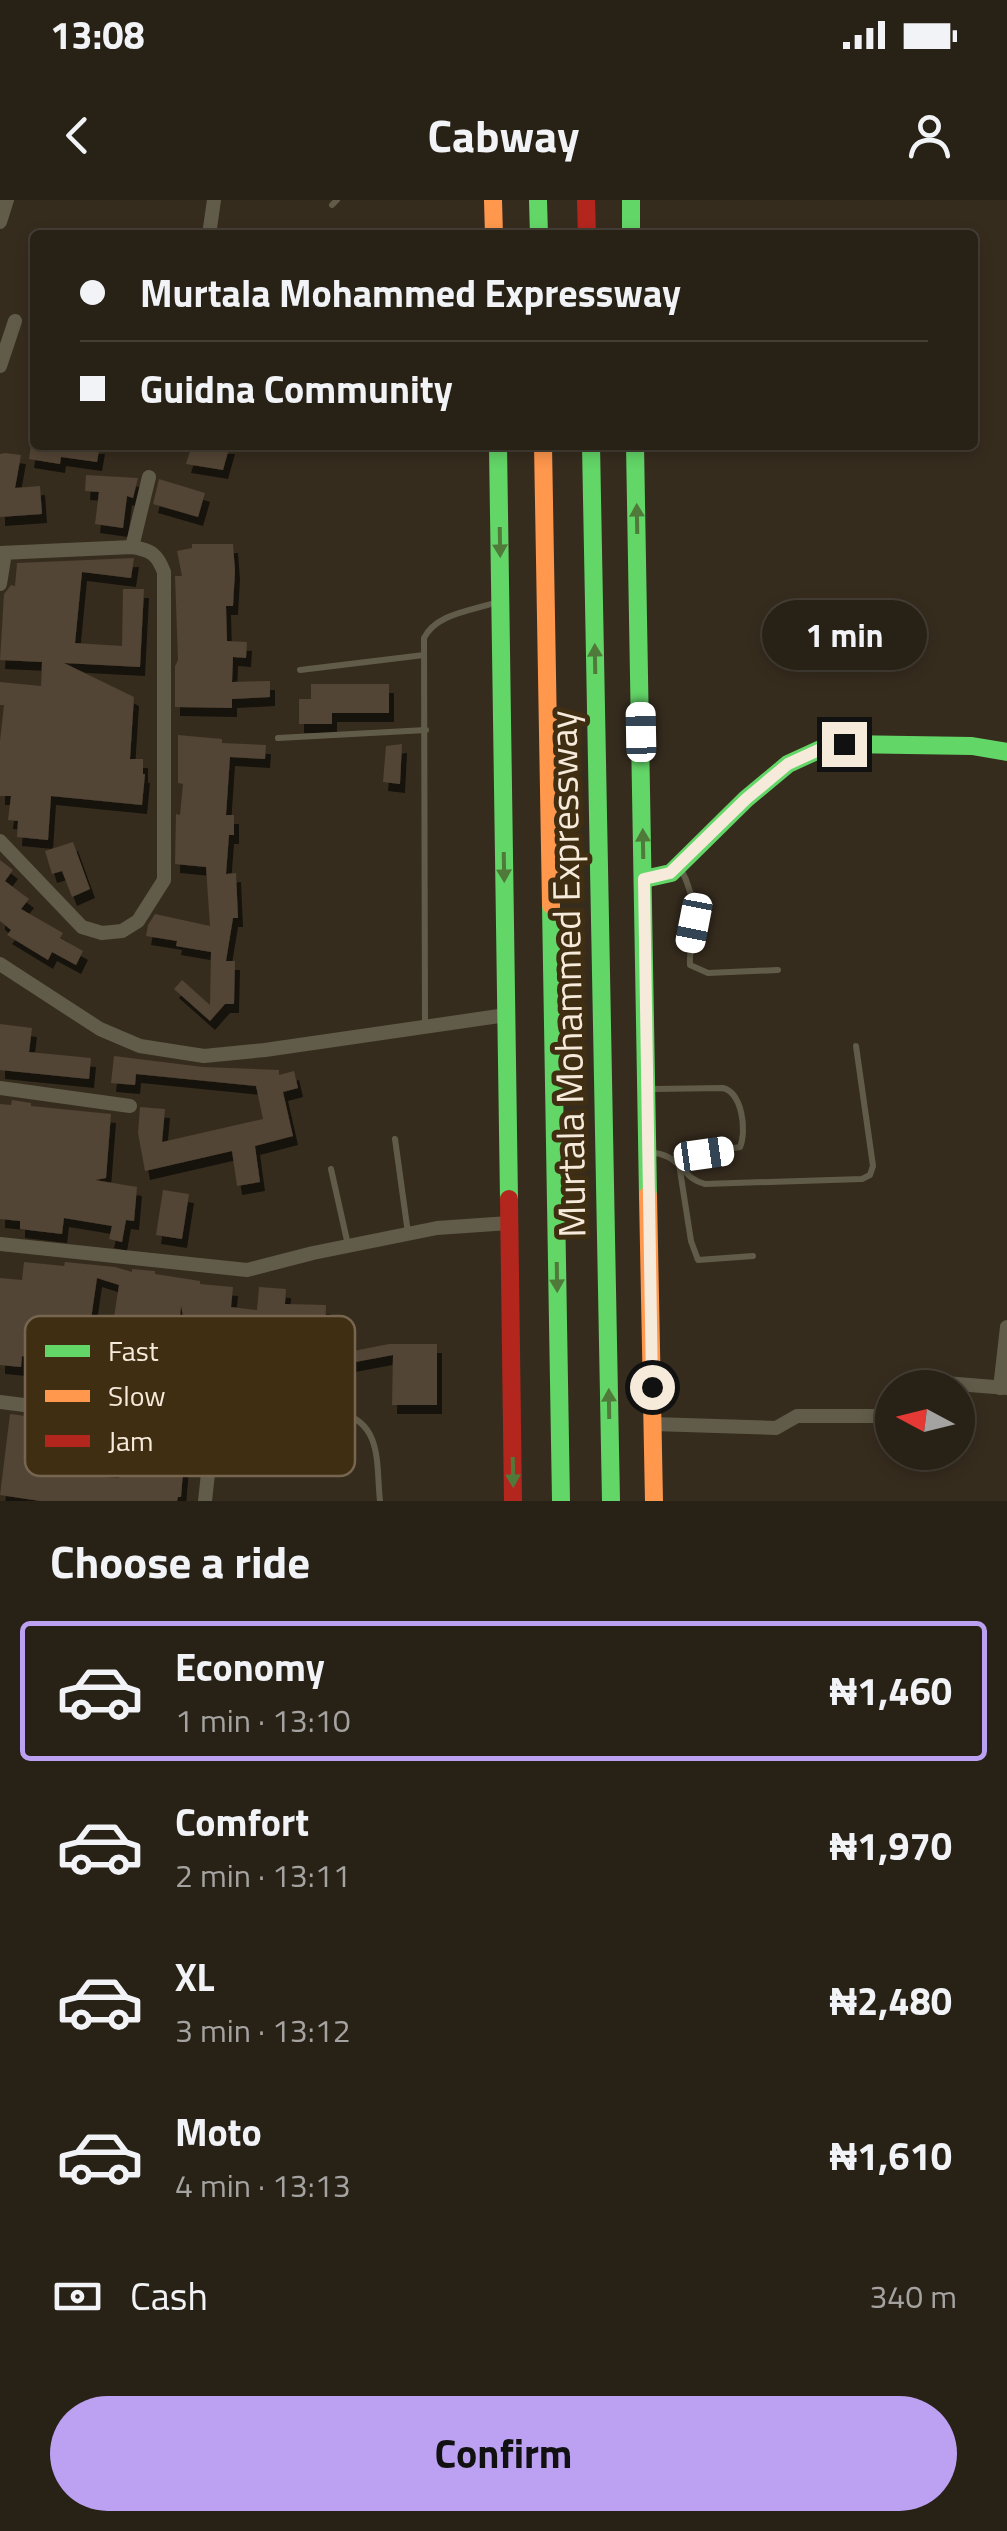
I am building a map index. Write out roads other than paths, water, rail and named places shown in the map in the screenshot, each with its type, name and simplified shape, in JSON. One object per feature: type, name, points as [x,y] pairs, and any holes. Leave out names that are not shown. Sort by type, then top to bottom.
[{"type":"main road","points":[[493,200],[494,230]]},
{"type":"main road","points":[[538,200],[539,230]]},
{"type":"main road","points":[[586,200],[587,230]]},
{"type":"main road","points":[[630,200],[631,230]]},
{"type":"main road","name":"Murtala Mohammed Expressway","points":[[498,450],[513,1501]]},
{"type":"main road","name":"Murtala Mohammed Expressway","points":[[543,450],[561,1501]]},
{"type":"main road","name":"Murtala Mohammed Expressway","points":[[591,450],[611,1501]]},
{"type":"main road","name":"Murtala Mohammed Expressway","points":[[635,450],[654,1501]]},
{"type":"main road","points":[[644,879],[664,876],[680,866],[746,799],[788,764],[823,748],[844,744],[972,746],[1007,752]]},
{"type":"street","points":[[0,222],[7,200]]},
{"type":"street","points":[[210,230],[214,200]]},
{"type":"street","points":[[0,366],[15,321]]},
{"type":"street","points":[[132,546],[149,476]]},
{"type":"street","points":[[0,584],[3,553],[132,546],[158,556],[164,572],[164,880],[138,922],[122,931],[102,933],[82,927],[0,842]]},
{"type":"street","points":[[0,964],[100,1029],[140,1046],[204,1056],[506,1015]]},
{"type":"street","points":[[0,1088],[130,1106]]},
{"type":"street","points":[[0,1244],[247,1270],[437,1228],[509,1223]]},
{"type":"street","points":[[975,1386],[1004,1388],[1007,1326]]},
{"type":"street","points":[[0,1402],[25,1405]]},
{"type":"street","points":[[653,1424],[776,1428],[796,1416],[875,1416]]},
{"type":"street","points":[[206,1501],[208,1476]]},
{"type":"lane","points":[[425,1026],[424,638],[438,621],[501,600]]},
{"type":"lane","points":[[300,670],[424,655]]},
{"type":"lane","points":[[278,738],[426,730]]},
{"type":"lane","points":[[680,866],[690,886],[694,923],[690,966],[708,973],[778,970]]},
{"type":"lane","points":[[676,1160],[692,1178],[705,1184],[862,1179],[870,1175],[873,1166],[856,1046]]},
{"type":"lane","points":[[648,1089],[732,1090],[737,1097],[743,1139],[740,1147],[676,1160],[649,1152]]},
{"type":"lane","points":[[395,1139],[408,1234]]},
{"type":"lane","points":[[676,1160],[698,1260],[754,1256]]},
{"type":"lane","points":[[330,1168],[348,1246]]},
{"type":"lane","points":[[355,1416],[371,1432],[380,1501]]}]
